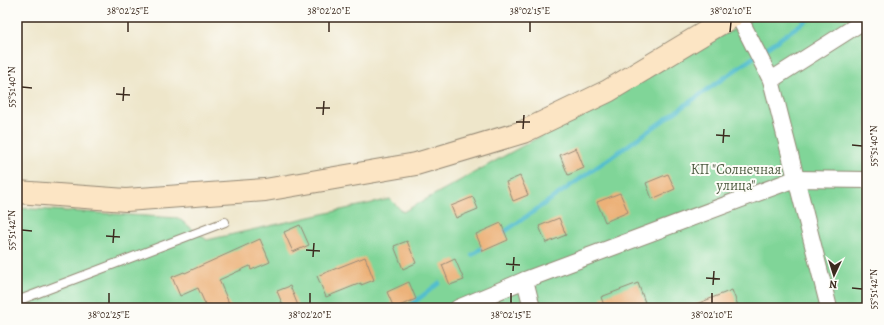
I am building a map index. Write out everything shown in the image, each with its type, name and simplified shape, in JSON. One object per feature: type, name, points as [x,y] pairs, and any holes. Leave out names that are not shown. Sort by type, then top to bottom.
[{"type":"main road","points":[[17,192],[126,200],[265,190],[416,164],[523,132],[608,91],[731,17]]},
{"type":"street","points":[[739,17],[771,80],[829,308]]},
{"type":"street","points":[[771,80],[867,19]]},
{"type":"street","points":[[458,308],[525,280],[796,179],[867,180]]},
{"type":"street","points":[[525,280],[532,308]]},
{"type":"lane","points":[[17,301],[225,222]]},
{"type":"green space","name":"КП \"Солнечная улица\"","points":[[756,17],[867,17],[867,308],[17,308],[17,208],[178,218],[207,240],[390,199],[403,212]]},
{"type":"building","points":[[576,148],[584,168],[568,175],[560,155]]},
{"type":"building","points":[[668,174],[675,189],[652,199],[646,183]]},
{"type":"building","points":[[520,176],[528,195],[513,201],[506,182]]},
{"type":"building","points":[[620,193],[628,212],[605,222],[597,202]]},
{"type":"building","points":[[473,197],[478,209],[456,218],[451,206]]},
{"type":"building","points":[[559,218],[566,235],[546,243],[539,226]]},
{"type":"building","points":[[501,223],[508,240],[483,251],[476,234]]},
{"type":"building","points":[[300,225],[309,245],[293,252],[284,232]]},
{"type":"building","points":[[260,239],[270,262],[251,270],[250,266],[219,280],[231,308],[207,308],[198,288],[180,296],[172,277],[184,272],[185,273]]},
{"type":"building","points":[[407,241],[416,263],[403,269],[394,246]]},
{"type":"building","points":[[365,257],[374,280],[361,285],[361,283],[326,297],[317,276]]},
{"type":"building","points":[[455,259],[464,280],[450,285],[442,265]]},
{"type":"building","points":[[409,282],[416,299],[394,308],[387,292]]},
{"type":"building","points":[[638,283],[647,308],[605,308],[601,297]]},
{"type":"building","points":[[290,286],[299,308],[284,308],[277,291]]},
{"type":"building","points":[[732,290],[739,308],[689,308],[689,307]]},
{"type":"waterway","points":[[500,235],[811,17]]},
{"type":"waterway","points":[[472,255],[486,245]]},
{"type":"waterway","points":[[407,308],[439,283]]}]
